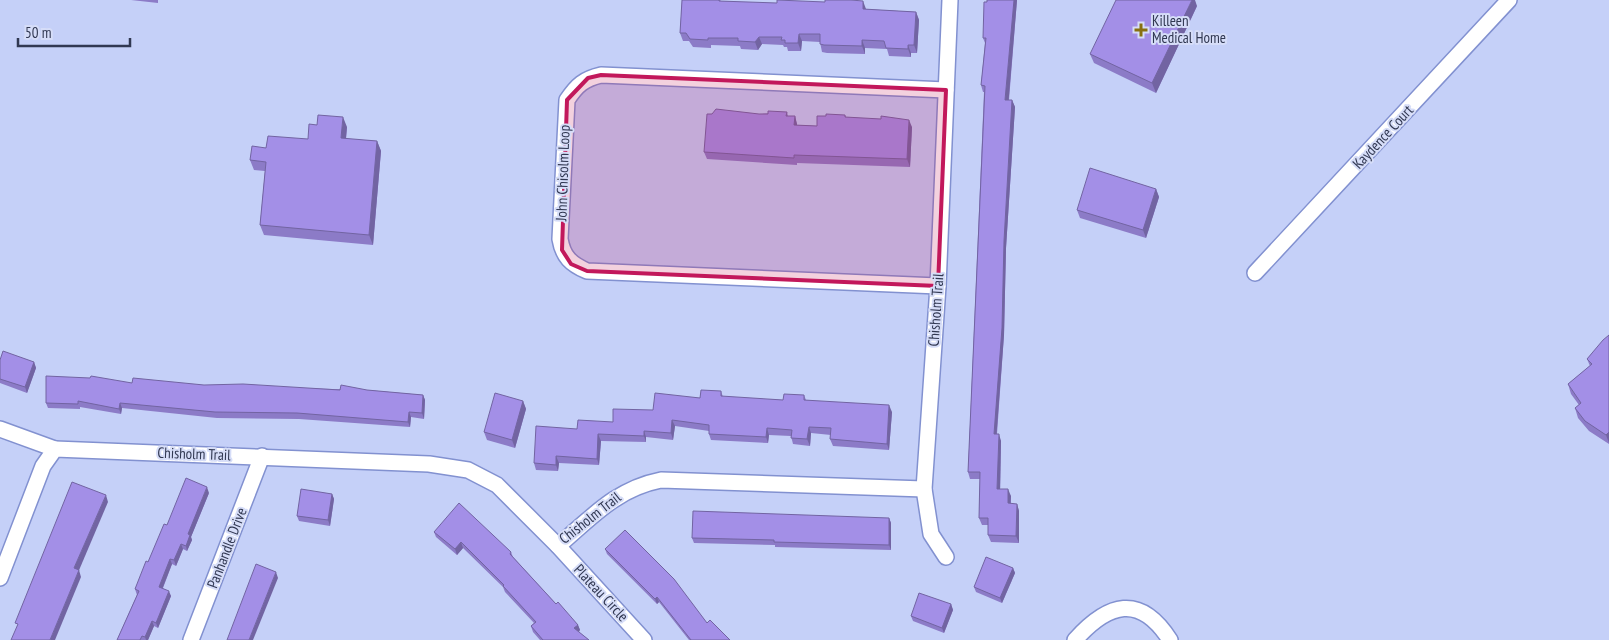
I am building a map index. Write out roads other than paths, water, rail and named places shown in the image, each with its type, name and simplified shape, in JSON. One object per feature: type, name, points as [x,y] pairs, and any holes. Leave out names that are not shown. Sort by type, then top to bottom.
[{"type":"street","name":"Chisholm Trail","points":[[0,429],[55,449],[429,464],[468,470],[497,485],[558,546],[616,496],[640,484],[661,480],[924,488],[938,286],[950,0]]},
{"type":"street","name":"Kaydence Court","points":[[1255,273],[1509,0]]},
{"type":"street","name":"John Chisolm Loop","points":[[938,286],[587,271],[571,264],[562,250],[561,220],[568,100],[579,83],[588,78],[601,75],[946,90]]},
{"type":"street","points":[[0,578],[44,466],[55,449]]},
{"type":"street","name":"Panhandle Drive","points":[[191,640],[262,456]]},
{"type":"street","points":[[924,488],[931,534],[946,557]]},
{"type":"street","name":"Plateau Circle","points":[[558,546],[644,640]]},
{"type":"street","points":[[1075,640],[1097,618],[1110,610],[1126,607],[1149,615],[1158,623],[1170,640]]},
{"type":"place","name":"Killeen Medical Home","points":[[1141,30]]}]
